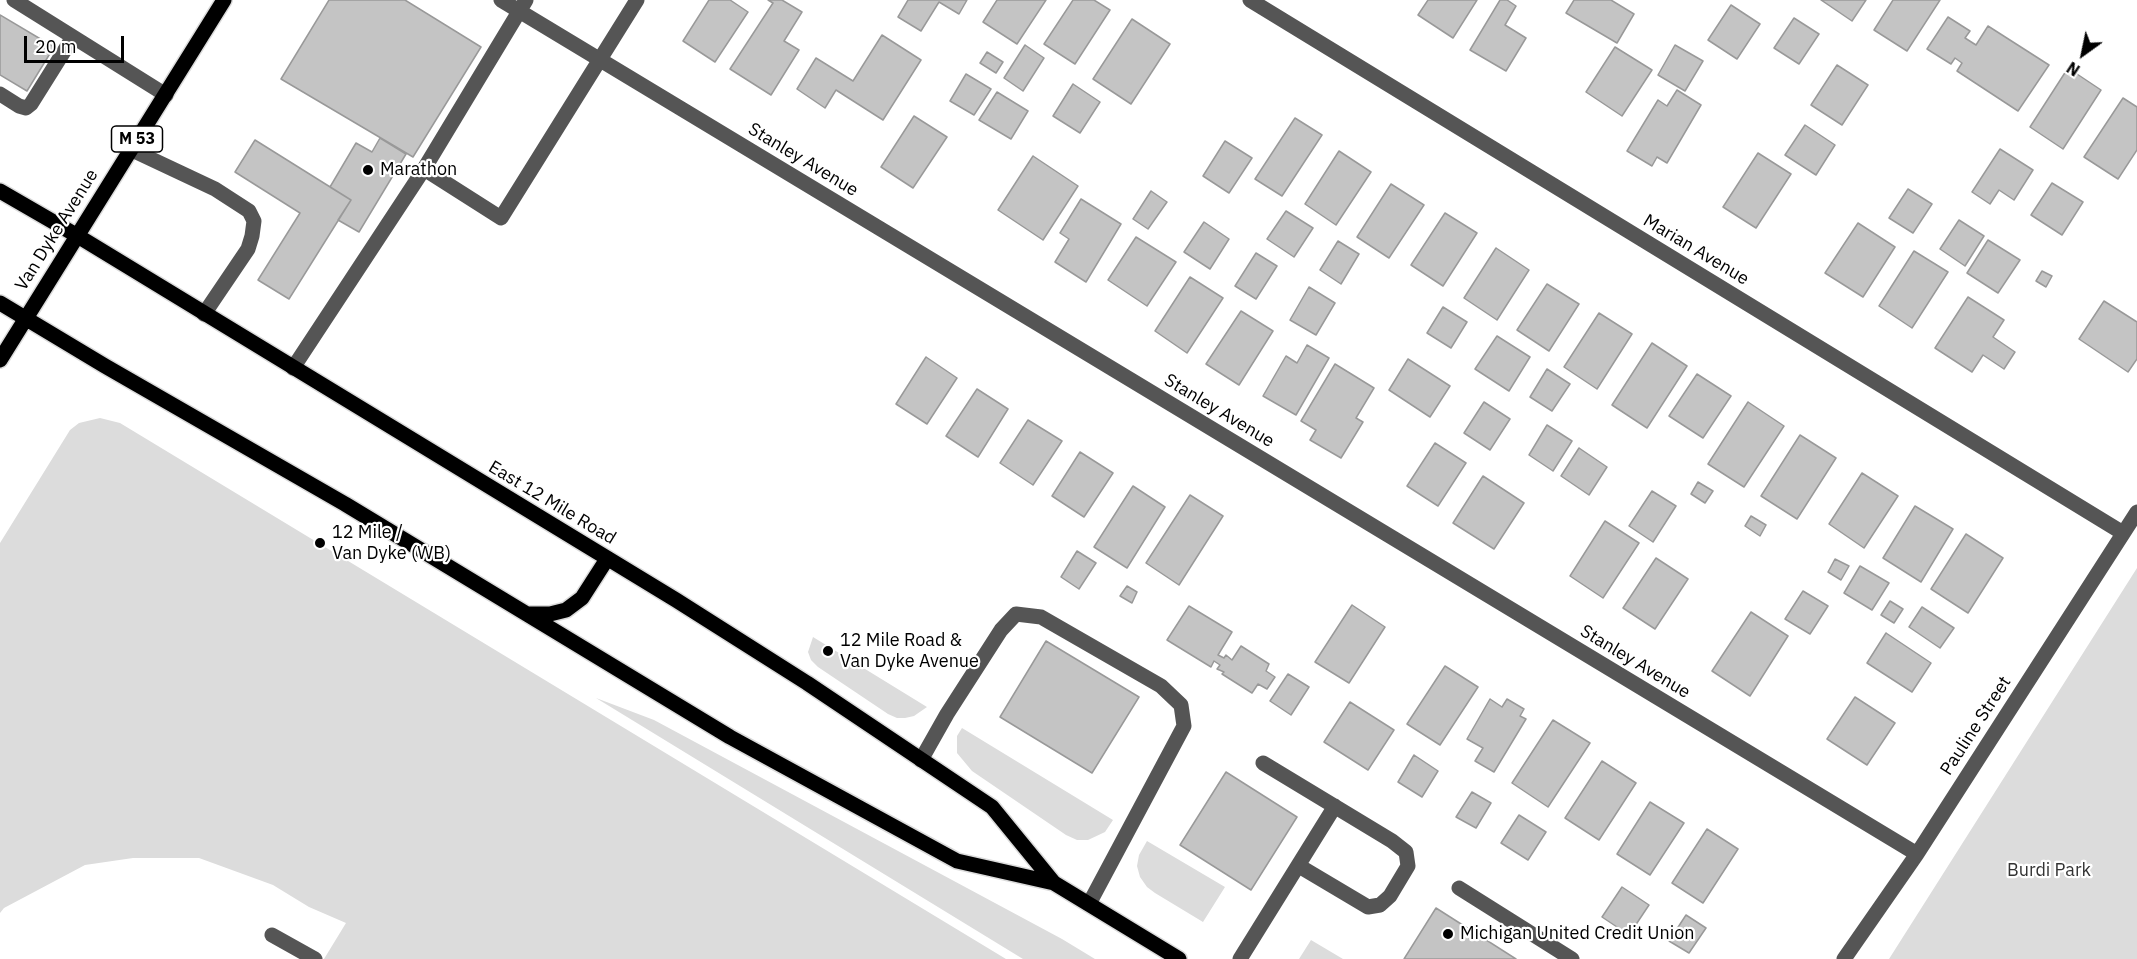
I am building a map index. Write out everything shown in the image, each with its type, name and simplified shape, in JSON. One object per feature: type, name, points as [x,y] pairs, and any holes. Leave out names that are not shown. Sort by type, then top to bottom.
[{"type":"main road","name":"Van Dyke Avenue","points":[[0,360],[224,0]]},
{"type":"main road","name":"East 12 Mile Road","points":[[0,191],[807,682],[992,807],[1054,883]]},
{"type":"main road","name":"East 12 Mile Road","points":[[0,303],[345,504],[730,737],[957,861],[1054,883],[1179,959]]},
{"type":"main road","points":[[527,614],[550,614],[567,610],[582,598],[607,559]]},
{"type":"street","points":[[14,0],[166,95]]},
{"type":"street","name":"Stanley Avenue","points":[[501,0],[522,5],[599,59],[1917,854]]},
{"type":"street","points":[[424,169],[501,218],[637,0]]},
{"type":"street","name":"Marian Avenue","points":[[1250,0],[2123,533]]},
{"type":"street","points":[[293,368],[424,169],[522,5]]},
{"type":"street","points":[[0,94],[26,108],[31,104],[73,37]]},
{"type":"street","points":[[130,148],[215,189],[249,211],[254,221],[248,249],[204,314]]},
{"type":"street","name":"Pauline Street","points":[[1844,959],[1917,854],[2137,512]]},
{"type":"street","points":[[921,760],[947,714],[1001,630],[1016,614],[1041,617],[1161,686],[1181,705],[1184,726],[1089,904]]},
{"type":"street","points":[[1263,763],[1392,841],[1406,852],[1408,866],[1390,896],[1380,905],[1368,907],[1299,866]]},
{"type":"street","points":[[1240,959],[1335,806]]},
{"type":"street","points":[[1459,888],[1572,959]]},
{"type":"street","points":[[273,935],[315,959]]},
{"type":"green space","points":[[100,418],[120,423],[1006,959],[324,959],[346,923],[309,907],[273,885],[199,858],[133,858],[85,865],[4,908],[0,913],[0,543],[70,430],[79,423]]},
{"type":"green space","name":"Burdi Park","points":[[2137,568],[2137,959],[1889,959]]},
{"type":"green space","points":[[813,637],[927,707],[914,716],[905,718],[897,718],[888,714],[811,660],[808,652]]},
{"type":"green space","points":[[596,698],[654,720],[1062,939],[1095,959],[1023,959]]},
{"type":"green space","points":[[962,728],[1113,820],[1105,832],[1088,840],[1077,840],[1066,835],[972,771],[957,753],[957,736]]},
{"type":"green space","points":[[1147,841],[1225,887],[1203,922],[1155,893],[1140,877],[1137,866],[1139,855]]},
{"type":"green space","points":[[1311,940],[1343,959],[1299,959]]},
{"type":"building","points":[[329,0],[405,0],[481,47],[413,157],[281,79]]},
{"type":"building","points":[[709,0],[730,0],[748,12],[715,62],[683,41]]},
{"type":"building","points":[[768,0],[782,0],[802,12],[784,41],[799,50],[771,95],[730,69],[773,3]]},
{"type":"building","points":[[908,0],[967,0],[959,14],[939,2],[921,31],[898,17]]},
{"type":"building","points":[[997,0],[1046,0],[1017,44],[983,22]]},
{"type":"building","points":[[1073,0],[1094,0],[1110,10],[1075,64],[1044,44]]},
{"type":"building","points":[[1428,0],[1477,0],[1453,38],[1418,15]]},
{"type":"building","points":[[1500,0],[1507,0],[1516,6],[1505,25],[1526,38],[1506,71],[1470,50]]},
{"type":"building","points":[[1574,0],[1611,0],[1634,14],[1617,43],[1566,13]]},
{"type":"building","points":[[1821,0],[1866,0],[1852,21]]},
{"type":"building","points":[[1893,0],[1940,0],[1907,51],[1874,30]]},
{"type":"building","points":[[1731,5],[1760,24],[1737,59],[1708,40]]},
{"type":"building","points":[[0,15],[54,47],[27,91],[0,75]]},
{"type":"building","points":[[1948,17],[1970,31],[1965,38],[1976,45],[1988,26],[2049,65],[2018,111],[1957,71],[1962,63],[1955,58],[1951,64],[1927,49]]},
{"type":"building","points":[[1794,18],[1819,34],[1799,64],[1774,48]]},
{"type":"building","points":[[1132,19],[1170,44],[1131,104],[1093,79]]},
{"type":"building","points":[[882,35],[921,60],[883,120],[836,90],[825,108],[797,89],[816,58],[853,81]]},
{"type":"building","points":[[1025,45],[1044,58],[1023,91],[1004,78]]},
{"type":"building","points":[[1675,45],[1703,61],[1685,91],[1658,75]]},
{"type":"building","points":[[1615,47],[1652,70],[1622,116],[1586,92]]},
{"type":"building","points":[[987,52],[1003,62],[996,73],[980,63]]},
{"type":"building","points":[[1837,65],[1868,85],[1842,125],[1811,105]]},
{"type":"building","points":[[2068,68],[2101,90],[2063,149],[2030,127]]},
{"type":"building","points":[[966,74],[991,89],[974,115],[950,101]]},
{"type":"building","points":[[1073,84],[1100,102],[1080,133],[1053,116]]},
{"type":"building","points":[[1677,90],[1701,105],[1667,163],[1657,157],[1652,166],[1627,151],[1658,100],[1667,106]]},
{"type":"building","points":[[997,92],[1028,111],[1011,139],[979,120]]},
{"type":"building","points":[[2123,98],[2137,107],[2137,150],[2118,179],[2084,157]]},
{"type":"building","points":[[914,116],[947,137],[913,188],[881,167]]},
{"type":"building","points":[[1295,118],[1322,135],[1282,196],[1255,179]]},
{"type":"building","points":[[1805,125],[1835,145],[1816,175],[1785,155]]},
{"type":"building","name":"Marathon","points":[[380,138],[406,154],[359,232],[338,220],[351,200],[330,187],[356,143],[372,152]]},
{"type":"building","points":[[255,140],[351,200],[289,299],[258,280],[300,213],[235,172]]},
{"type":"building","points":[[1225,141],[1252,158],[1229,193],[1203,176]]},
{"type":"building","points":[[2000,149],[2033,170],[2014,200],[1999,190],[1990,204],[1972,192]]},
{"type":"building","points":[[1339,151],[1371,172],[1336,225],[1305,204]]},
{"type":"building","points":[[1758,153],[1791,174],[1756,228],[1723,207]]},
{"type":"building","points":[[1033,156],[1078,186],[1043,240],[998,210]]},
{"type":"building","points":[[2052,183],[2083,202],[2062,235],[2031,215]]},
{"type":"building","points":[[1391,184],[1424,205],[1389,258],[1357,237]]},
{"type":"building","points":[[1908,189],[1932,204],[1913,233],[1889,218]]},
{"type":"building","points":[[1151,191],[1167,202],[1148,229],[1133,219]]},
{"type":"building","points":[[1081,199],[1121,224],[1086,282],[1055,262],[1069,239],[1060,233]]},
{"type":"building","points":[[1286,211],[1313,228],[1294,257],[1267,239]]},
{"type":"building","points":[[1445,213],[1477,233],[1443,286],[1411,265]]},
{"type":"building","points":[[1959,220],[1984,236],[1965,266],[1940,249]]},
{"type":"building","points":[[1204,222],[1229,239],[1210,269],[1184,252]]},
{"type":"building","points":[[1858,223],[1895,247],[1863,297],[1825,273]]},
{"type":"building","points":[[1136,237],[1176,262],[1147,306],[1108,280]]},
{"type":"building","points":[[1988,240],[2020,260],[1998,293],[1967,273]]},
{"type":"building","points":[[1338,241],[1359,254],[1341,284],[1320,270]]},
{"type":"building","points":[[1496,248],[1529,270],[1497,320],[1464,298]]},
{"type":"building","points":[[1914,251],[1948,272],[1912,328],[1879,306]]},
{"type":"building","points":[[1256,253],[1277,266],[1256,299],[1235,286]]},
{"type":"building","points":[[2042,271],[2052,276],[2046,287],[2036,281]]},
{"type":"building","points":[[1190,277],[1223,298],[1187,353],[1155,331]]},
{"type":"building","points":[[1547,284],[1579,304],[1549,351],[1517,330]]},
{"type":"building","points":[[1309,287],[1335,303],[1316,335],[1290,320]]},
{"type":"building","points":[[1968,297],[2004,320],[1993,337],[2015,352],[2004,369],[1983,355],[1972,372],[1935,348]]},
{"type":"building","points":[[2104,301],[2137,322],[2137,359],[2128,372],[2079,339]]},
{"type":"building","points":[[1443,307],[1467,322],[1451,348],[1427,333]]},
{"type":"building","points":[[1241,311],[1273,331],[1239,385],[1206,364]]},
{"type":"building","points":[[1599,313],[1632,334],[1597,389],[1564,367]]},
{"type":"building","points":[[1497,336],[1530,357],[1509,391],[1475,369]]},
{"type":"building","points":[[1652,343],[1687,366],[1647,428],[1612,405]]},
{"type":"building","points":[[1307,345],[1329,358],[1296,415],[1263,396],[1286,356],[1297,363]]},
{"type":"building","points":[[926,357],[957,378],[927,424],[896,404]]},
{"type":"building","points":[[1408,359],[1450,386],[1430,417],[1389,390]]},
{"type":"building","points":[[1335,364],[1374,388],[1356,418],[1363,422],[1341,458],[1310,440],[1316,430],[1301,421]]},
{"type":"building","points":[[1547,369],[1570,384],[1552,411],[1530,397]]},
{"type":"building","points":[[1697,374],[1731,396],[1703,438],[1669,416]]},
{"type":"building","points":[[977,389],[1008,409],[978,457],[946,436]]},
{"type":"building","points":[[1484,402],[1510,419],[1490,450],[1464,433]]},
{"type":"building","points":[[1748,402],[1784,426],[1744,487],[1708,464]]},
{"type":"building","points":[[1028,420],[1062,441],[1033,485],[1000,463]]},
{"type":"building","points":[[1547,425],[1572,441],[1553,471],[1529,455]]},
{"type":"building","points":[[1800,435],[1836,458],[1797,519],[1761,496]]},
{"type":"building","points":[[1435,443],[1466,463],[1438,506],[1407,486]]},
{"type":"building","points":[[1579,448],[1607,467],[1589,495],[1561,476]]},
{"type":"building","points":[[1080,452],[1113,473],[1084,517],[1052,496]]},
{"type":"building","points":[[1862,473],[1898,496],[1864,548],[1829,524]]},
{"type":"building","points":[[1483,476],[1524,503],[1494,549],[1453,523]]},
{"type":"building","points":[[1698,482],[1713,491],[1705,503],[1691,494]]},
{"type":"building","points":[[1133,486],[1165,507],[1127,568],[1094,547]]},
{"type":"building","points":[[1652,491],[1676,506],[1653,542],[1629,526]]},
{"type":"building","points":[[1190,495],[1223,516],[1179,585],[1146,563]]},
{"type":"building","points":[[1915,506],[1953,529],[1921,582],[1883,558]]},
{"type":"building","points":[[1751,516],[1766,525],[1760,536],[1745,526]]},
{"type":"building","points":[[1605,521],[1639,543],[1603,598],[1570,576]]},
{"type":"building","points":[[1966,534],[2003,558],[1968,613],[1931,589]]},
{"type":"building","points":[[1077,551],[1096,563],[1079,589],[1061,577]]},
{"type":"building","points":[[1656,558],[1688,579],[1655,629],[1623,608]]},
{"type":"building","points":[[1835,559],[1849,566],[1841,580],[1828,572]]},
{"type":"building","points":[[1860,566],[1889,583],[1872,610],[1844,593]]},
{"type":"building","points":[[1127,586],[1137,592],[1132,603],[1120,596]]},
{"type":"building","points":[[1803,591],[1828,606],[1810,634],[1785,619]]},
{"type":"building","points":[[1890,601],[1903,609],[1894,623],[1881,615]]},
{"type":"building","points":[[1352,605],[1385,627],[1349,683],[1315,662]]},
{"type":"building","points":[[1189,606],[1232,632],[1218,655],[1224,658],[1226,655],[1232,660],[1241,646],[1269,664],[1266,671],[1275,677],[1267,689],[1258,684],[1252,693],[1222,674],[1224,672],[1217,669],[1220,665],[1214,661],[1211,667],[1167,640]]},
{"type":"building","points":[[1922,607],[1954,628],[1940,648],[1909,627]]},
{"type":"building","points":[[1751,612],[1788,636],[1750,696],[1712,671]]},
{"type":"building","points":[[1886,633],[1931,663],[1912,692],[1867,663]]},
{"type":"building","points":[[1046,641],[1139,697],[1092,773],[1000,717]]},
{"type":"building","points":[[1445,666],[1478,687],[1440,745],[1407,724]]},
{"type":"building","points":[[1288,674],[1309,687],[1291,715],[1270,701]]},
{"type":"building","points":[[1855,697],[1895,723],[1867,765],[1827,739]]},
{"type":"building","points":[[1490,699],[1502,707],[1507,699],[1524,709],[1520,716],[1526,719],[1494,772],[1475,761],[1483,748],[1467,739]]},
{"type":"building","points":[[1350,702],[1394,730],[1368,770],[1324,742]]},
{"type":"building","points":[[1553,720],[1590,743],[1548,807],[1512,783]]},
{"type":"building","points":[[1414,755],[1438,771],[1422,797],[1398,782]]},
{"type":"building","points":[[1602,761],[1636,783],[1599,840],[1565,818]]},
{"type":"building","points":[[1226,772],[1297,817],[1251,890],[1180,845]]},
{"type":"building","points":[[1472,792],[1491,803],[1476,828],[1456,817]]},
{"type":"building","points":[[1650,802],[1684,823],[1650,875],[1617,854]]},
{"type":"building","points":[[1519,815],[1546,832],[1528,860],[1501,843]]},
{"type":"building","points":[[1707,829],[1738,849],[1703,903],[1672,883]]},
{"type":"building","points":[[1622,887],[1649,905],[1629,935],[1602,917]]},
{"type":"building","name":"Michigan United Credit Union","points":[[1436,908],[1516,959],[1404,959]]},
{"type":"building","points":[[1686,915],[1706,928],[1689,953],[1669,941]]},
{"type":"place","name":"Marathon","points":[[368,170]]},
{"type":"place","name":"12 Mile / Van Dyke (WB)","points":[[320,543]]},
{"type":"place","name":"12 Mile Road & Van Dyke Avenue","points":[[828,651]]},
{"type":"place","name":"Michigan United Credit Union","points":[[1448,934]]}]
